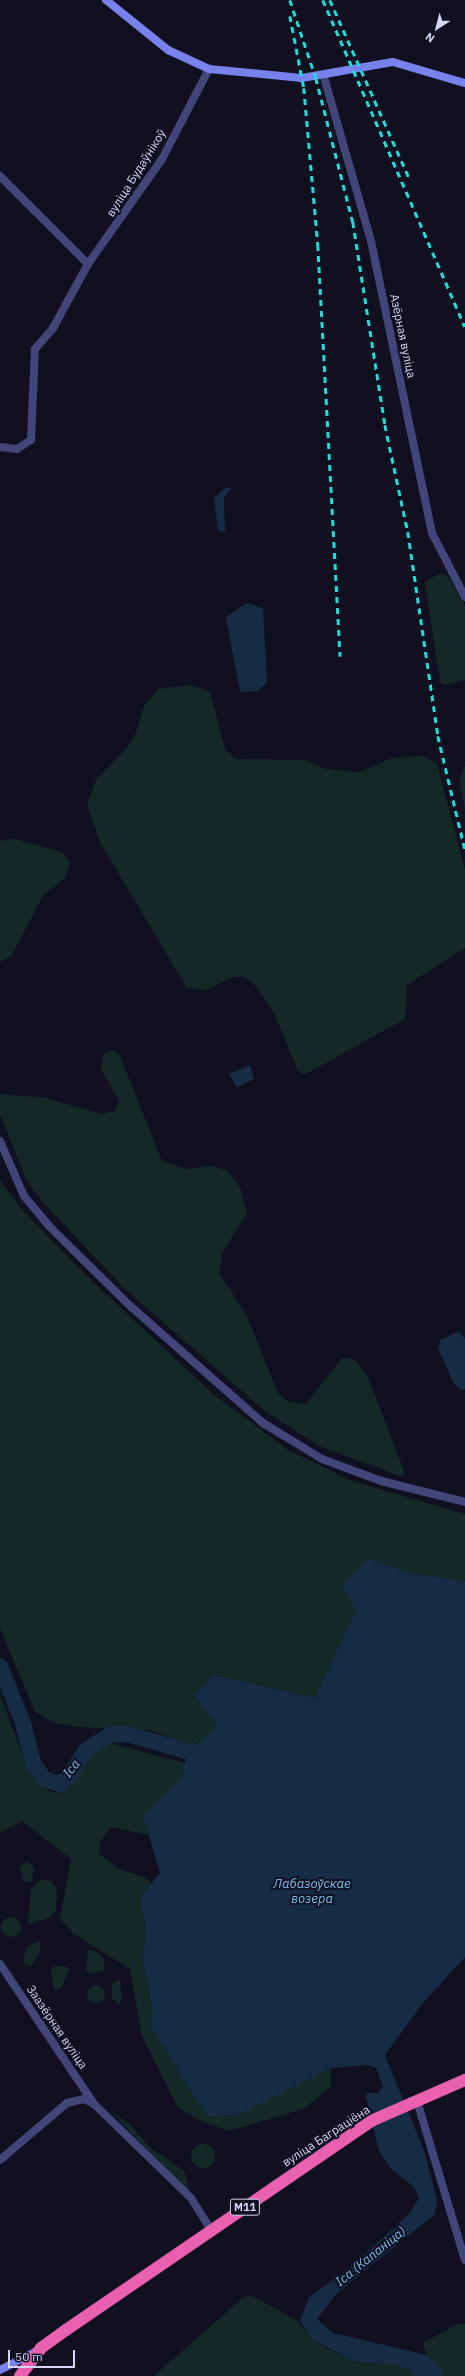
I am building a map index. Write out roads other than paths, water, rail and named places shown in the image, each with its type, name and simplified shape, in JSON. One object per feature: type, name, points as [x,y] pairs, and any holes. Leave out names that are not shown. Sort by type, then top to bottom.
[{"type":"highway","name":"вуліца Баграціёна","points":[[41,2348],[371,2121],[465,2080]]},
{"type":"highway","name":"М11","points":[[20,2376],[41,2348]]},
{"type":"street","points":[[106,0],[168,50],[209,69],[238,74],[324,77],[358,66],[393,62],[416,66],[465,83]]},
{"type":"street","name":"вуліца Будаўнікоў","points":[[0,447],[17,449],[30,440],[35,349],[53,328],[88,264],[162,159],[209,69]]},
{"type":"street","name":"Азёрная вуліца","points":[[324,77],[371,241],[432,533],[465,596]]},
{"type":"street","points":[[0,176],[88,264]]},
{"type":"street","points":[[0,1140],[24,1196],[50,1227],[128,1304],[264,1423],[322,1459],[381,1481],[465,1502]]},
{"type":"street","name":"Заазёрная вуліца","points":[[0,1964],[94,2104]]},
{"type":"street","points":[[0,2160],[67,2103],[84,2099],[94,2104],[191,2198],[211,2230]]},
{"type":"street","points":[[417,2101],[463,2248],[465,2260]]},
{"type":"street","points":[[0,2370],[41,2348]]},
{"type":"water","points":[[225,488],[232,488],[224,498],[225,532],[218,530],[214,498]]},
{"type":"water","points":[[247,603],[263,608],[267,683],[257,691],[240,692],[226,617]]},
{"type":"water","points":[[250,1065],[254,1079],[237,1087],[229,1074]]},
{"type":"water","points":[[455,1333],[460,1333],[465,1339],[465,1389],[462,1391],[454,1384],[438,1348],[440,1340]]},
{"type":"water","name":"Лабазоўскае возера","points":[[368,1559],[414,1574],[465,1581],[465,1957],[422,2004],[385,2055],[424,2151],[437,2200],[435,2214],[336,2294],[317,2319],[333,2333],[427,2355],[442,2368],[442,2376],[413,2376],[411,2370],[397,2365],[353,2361],[311,2339],[300,2321],[309,2297],[347,2270],[409,2214],[419,2198],[414,2187],[390,2168],[379,2151],[366,2097],[367,2093],[378,2093],[383,2086],[376,2068],[367,2065],[331,2068],[238,2115],[206,2116],[152,2028],[150,1992],[142,1961],[147,1935],[140,1897],[160,1873],[143,1816],[182,1777],[187,1753],[217,1726],[194,1695],[214,1675],[315,1698],[356,1610],[342,1585]]},
{"type":"waterway","name":"Іса","points":[[0,1666],[23,1723],[33,1763],[44,1779],[59,1784],[69,1777],[85,1751],[111,1734],[127,1734],[208,1757]]},
{"type":"railway","points":[[290,0],[316,78],[353,222],[385,425],[408,532],[438,736],[465,849]]},
{"type":"railway","points":[[323,0],[465,326]]},
{"type":"railway","points":[[330,0],[410,180]]},
{"type":"railway","points":[[290,16],[304,88],[318,245],[340,656]]},
{"type":"water label","name":"Іса (Капаніца)","points":[[371,2257]]}]
